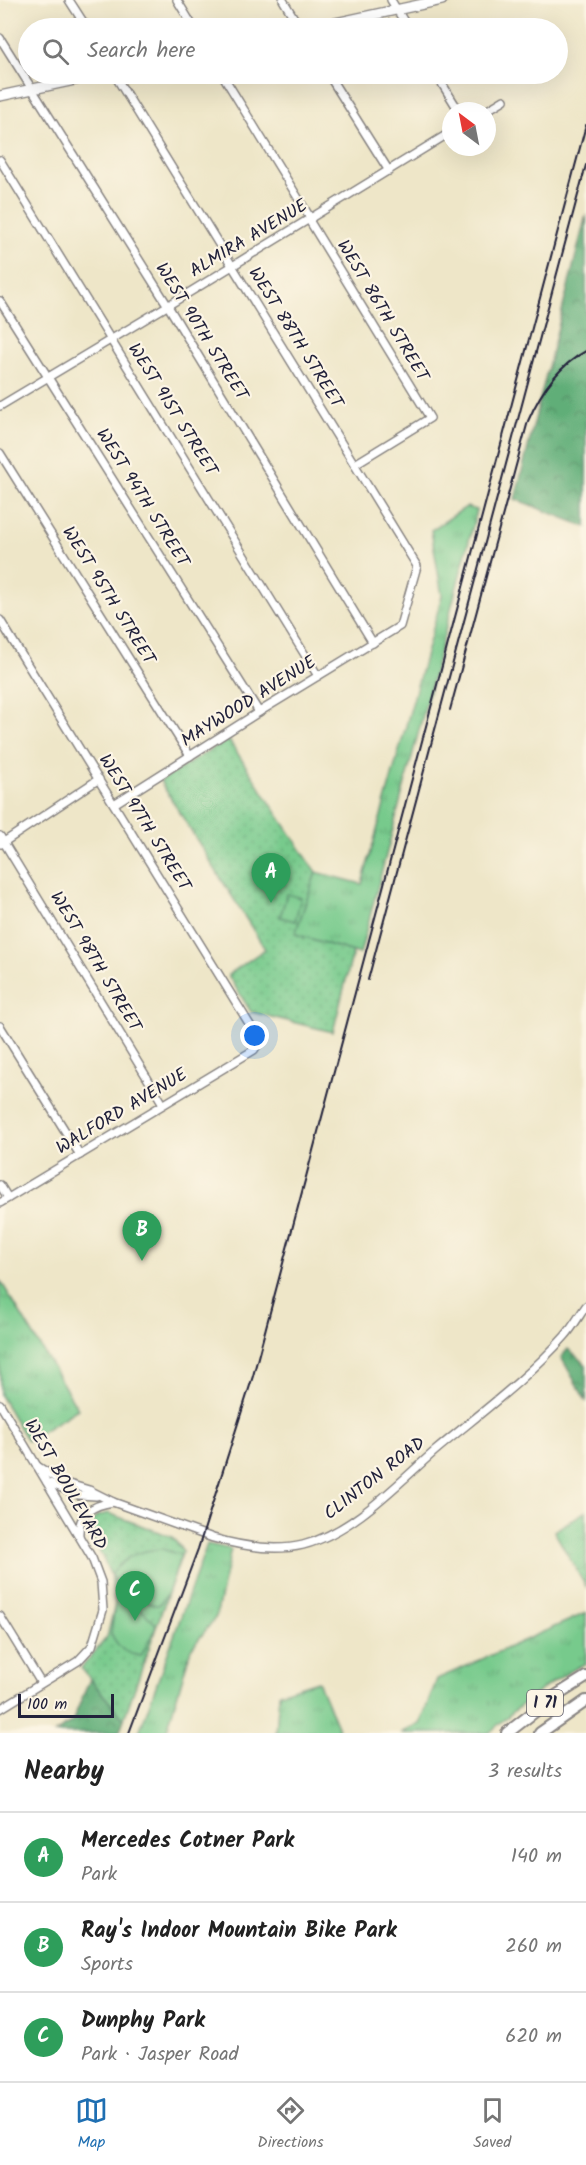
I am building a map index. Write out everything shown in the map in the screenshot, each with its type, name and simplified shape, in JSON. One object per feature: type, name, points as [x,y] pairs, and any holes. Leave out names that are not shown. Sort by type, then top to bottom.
[{"type":"highway","name":"I 71","points":[[507,1733],[550,1699],[586,1677]]},
{"type":"highway","name":"I 71","points":[[540,1733],[586,1701]]},
{"type":"main road","points":[[356,18],[442,0]]},
{"type":"main road","points":[[0,96],[55,84]]},
{"type":"street","points":[[69,0],[81,18]]},
{"type":"street","points":[[177,0],[188,18]]},
{"type":"street","points":[[283,0],[294,18]]},
{"type":"street","points":[[390,0],[402,18]]},
{"type":"street","name":"WEST 90TH STREET","points":[[0,38],[18,68]]},
{"type":"street","name":"WEST 90TH STREET","points":[[28,84],[168,306],[373,643]]},
{"type":"street","name":"WEST 88TH STREET","points":[[120,84],[417,566],[400,626]]},
{"type":"street","name":"WEST 86TH STREET","points":[[228,84],[430,418],[355,465]]},
{"type":"street","points":[[334,84],[389,171]]},
{"type":"street","points":[[442,84],[453,102]]},
{"type":"street","points":[[496,105],[504,100]]},
{"type":"street","name":"ALMIRA AVENUE","points":[[0,406],[310,220],[442,138]]},
{"type":"street","name":"WEST 91ST STREET","points":[[0,160],[318,676]]},
{"type":"street","name":"WEST 94TH STREET","points":[[0,301],[259,712]]},
{"type":"street","name":"WEST 95TH STREET","points":[[0,453],[190,756]]},
{"type":"street","name":"WEST 97TH STREET","points":[[0,620],[258,1038],[258,1044]]},
{"type":"street","name":"MAYWOOD AVENUE","points":[[114,804],[400,626]]},
{"type":"street","points":[[1,840],[99,779]]},
{"type":"street","name":"WEST 98TH STREET","points":[[1,840],[164,1104]]},
{"type":"street","points":[[0,1026],[80,1155]]},
{"type":"street","name":"WALFORD AVENUE","points":[[0,1203],[254,1050],[258,1044]]},
{"type":"street","points":[[0,1185],[8,1198]]},
{"type":"street","name":"CLINTON ROAD","points":[[37,1466],[60,1485],[78,1495],[100,1497],[228,1543],[264,1547],[302,1545],[327,1536],[364,1512],[533,1368],[566,1335],[586,1306]]},
{"type":"street","name":"WEST BOULEVARD","points":[[0,1404],[92,1558],[101,1582],[103,1610],[92,1646],[78,1661],[0,1709]]},
{"type":"street","name":"CLINTON ROAD","points":[[47,1482],[60,1485]]},
{"type":"street","points":[[79,1538],[81,1521],[88,1510],[94,1506],[113,1502]]},
{"type":"street","points":[[0,1616],[41,1683]]},
{"type":"green space","points":[[586,215],[586,527],[515,499]]},
{"type":"green space","points":[[466,507],[477,510],[360,954],[295,934],[316,872],[362,884],[442,596],[431,530]]},
{"type":"green space","points":[[228,739],[316,872],[295,934],[353,952],[333,1032],[251,1012],[228,975],[265,949],[160,781]]},
{"type":"green space","points":[[287,894],[301,898],[295,921],[280,917]]},
{"type":"green space","points":[[0,1280],[78,1409],[27,1441],[0,1395]]},
{"type":"green space","points":[[568,1349],[586,1365],[586,1401],[561,1357]]},
{"type":"green space","points":[[586,1511],[586,1587],[554,1531]]},
{"type":"green space","points":[[108,1513],[172,1537],[183,1551],[124,1719],[81,1668],[107,1637],[115,1604],[111,1576],[88,1526],[97,1516]]},
{"type":"green space","points":[[207,1544],[231,1549],[216,1617],[191,1649],[166,1733],[139,1733]]},
{"type":"green space","points":[[162,1549],[181,1555],[168,1593],[159,1605],[118,1587],[111,1574],[122,1563],[133,1555]]},
{"type":"green space","points":[[116,1597],[135,1604],[155,1623],[156,1627],[141,1656],[123,1649],[116,1643],[111,1633]]},
{"type":"green space","points":[[586,1613],[586,1663],[535,1695],[489,1733],[401,1733],[420,1724],[437,1679]]},
{"type":"green space","points":[[90,1679],[124,1719],[119,1733],[55,1733],[72,1722]]},
{"type":"green space","points":[[318,1681],[340,1733],[276,1733],[279,1693]]},
{"type":"railway","points":[[129,1733],[198,1549],[253,1376],[586,125]]},
{"type":"railway","points":[[368,980],[586,165]]},
{"type":"railway","points":[[450,710],[528,421],[551,381],[567,364],[586,351]]},
{"type":"place","name":"Mercedes Cotner Park","points":[[271,903]]},
{"type":"place","name":"Ray's Indoor Mountain Bike Park","points":[[142,1261]]},
{"type":"place","name":"Dunphy Park","points":[[135,1621]]}]
